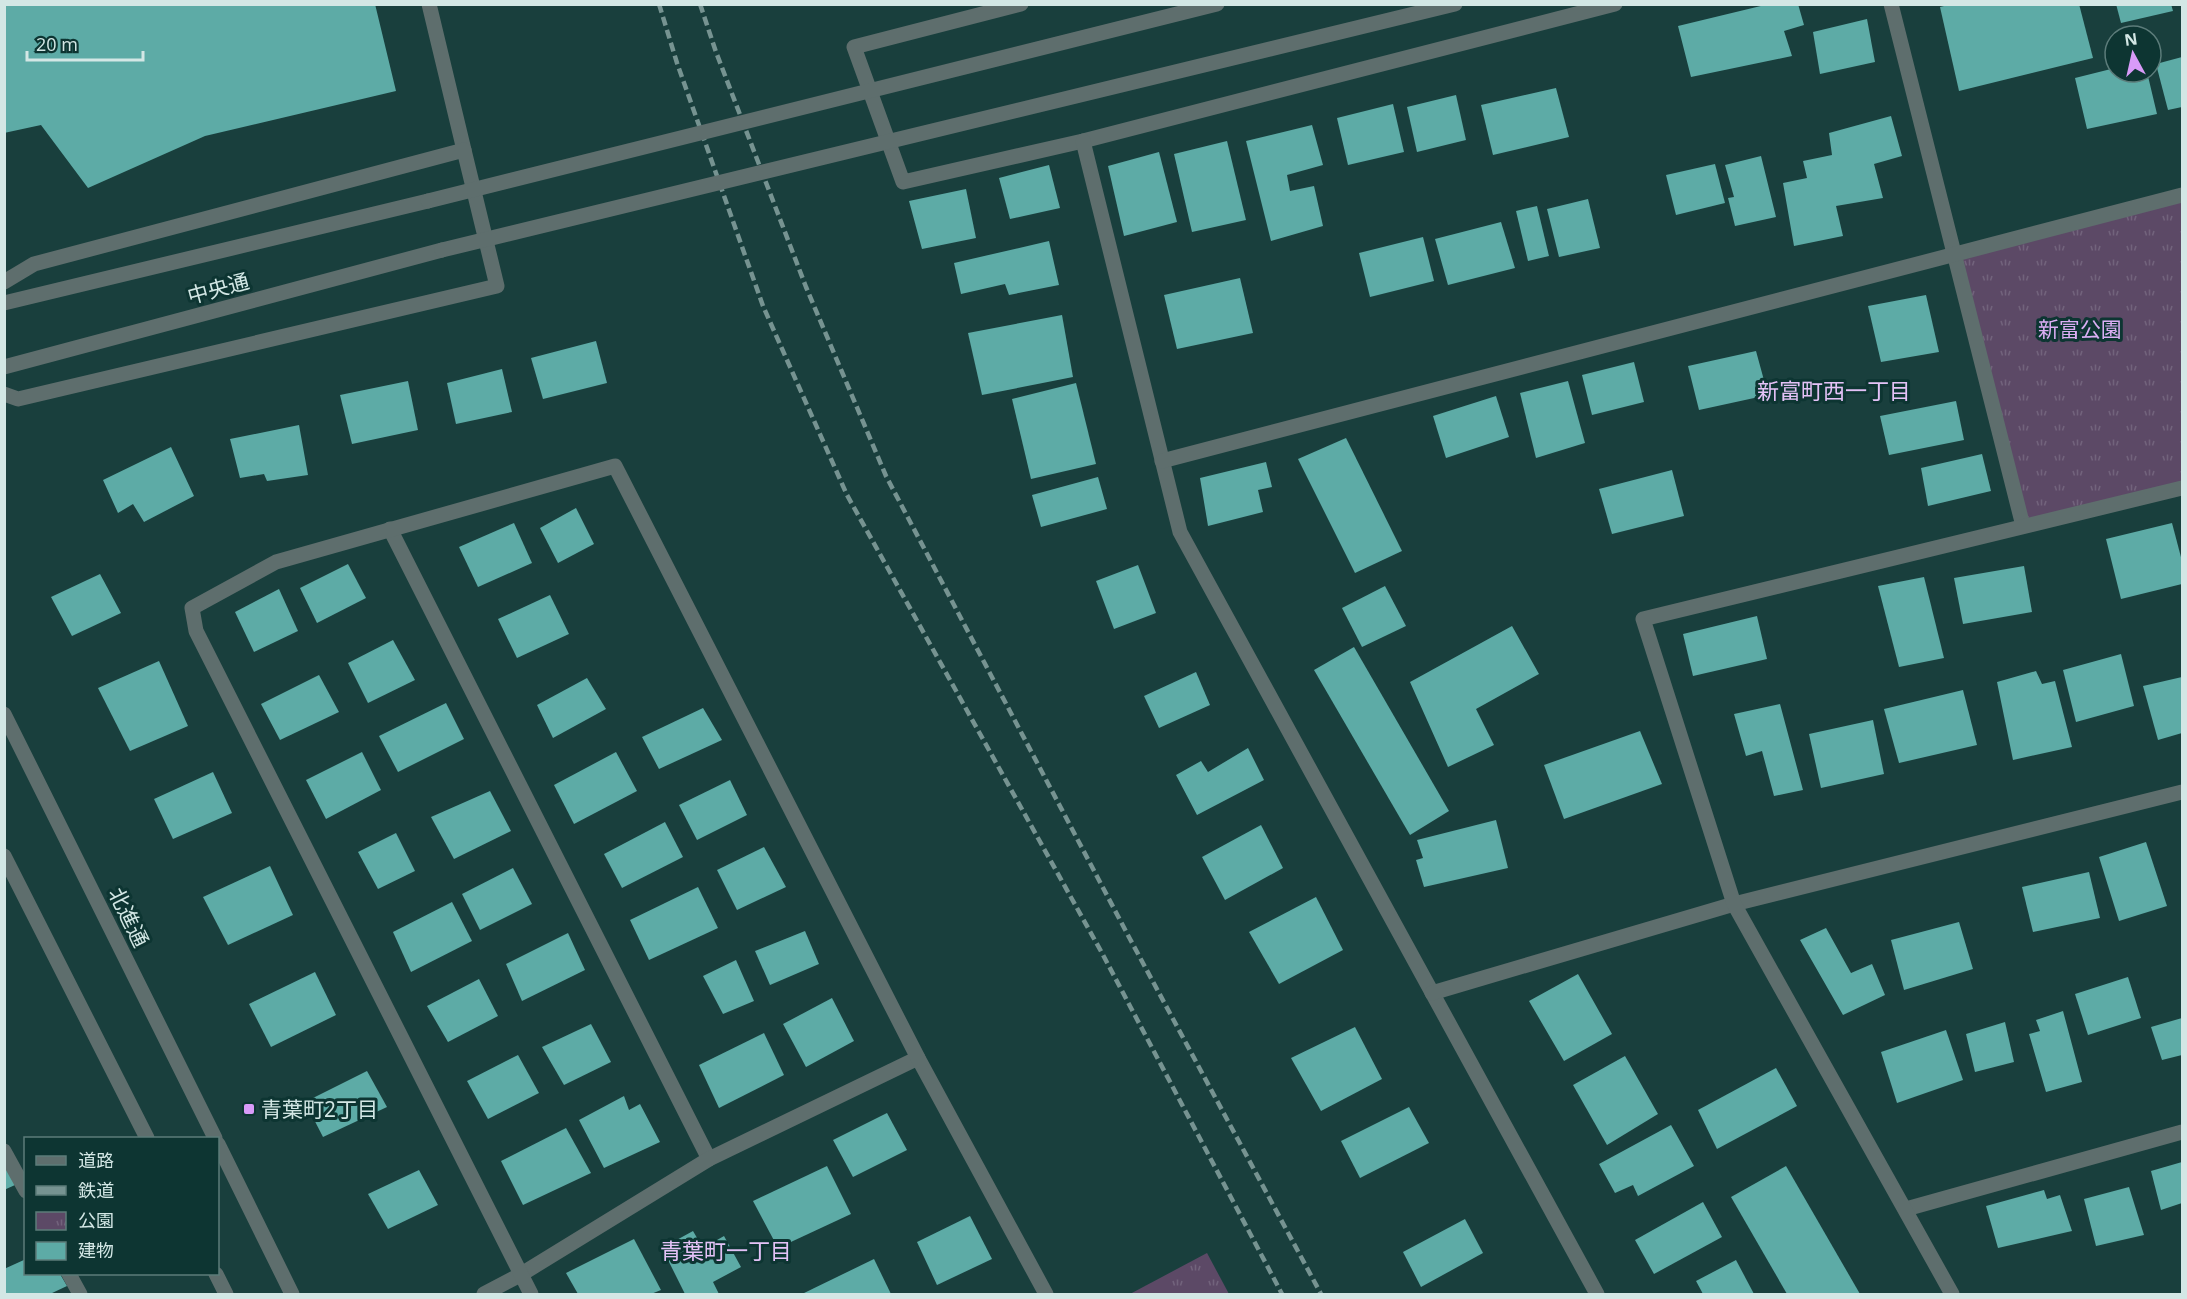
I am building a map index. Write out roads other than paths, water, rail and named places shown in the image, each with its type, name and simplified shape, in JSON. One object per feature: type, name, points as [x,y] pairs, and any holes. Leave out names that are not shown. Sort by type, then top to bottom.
[{"type":"street","points":[[4,394],[18,399],[497,286],[429,4]]},
{"type":"street","points":[[1021,4],[854,47],[903,182],[1083,141],[1615,4]]},
{"type":"street","name":"中央通","points":[[4,303],[428,201],[1217,4]]},
{"type":"street","name":"中央通","points":[[4,367],[442,250],[1455,4]]},
{"type":"street","points":[[1891,4],[2023,526]]},
{"type":"street","points":[[1083,141],[1180,532],[1597,1294]]},
{"type":"street","points":[[4,282],[34,264],[464,150]]},
{"type":"street","points":[[1162,461],[2182,195]]},
{"type":"street","points":[[531,1294],[196,631],[192,608],[276,562],[615,466],[918,1058],[1046,1294]]},
{"type":"street","points":[[1952,1294],[1734,904],[1643,619],[2182,488]]},
{"type":"street","points":[[390,529],[709,1159]]},
{"type":"street","name":"北進通","points":[[4,714],[215,1137]]},
{"type":"street","points":[[1432,993],[1734,904],[2182,792]]},
{"type":"street","points":[[4,856],[146,1137]]},
{"type":"street","points":[[484,1294],[520,1275],[709,1159],[918,1058]]},
{"type":"street","points":[[1906,1209],[2182,1132]]},
{"type":"street","points":[[219,1146],[292,1294]]},
{"type":"street","points":[[4,1151],[24,1187]]},
{"type":"street","points":[[70,1275],[80,1294]]},
{"type":"street","points":[[216,1275],[226,1294]]},
{"type":"railway","points":[[659,4],[677,63],[763,306],[847,495],[1102,953],[1282,1294]]},
{"type":"railway","points":[[700,4],[716,52],[806,287],[886,476],[1130,939],[1321,1294]]},
{"type":"place","name":"青葉町2丁目","points":[[249,1109]]},
{"type":"district","name":"新富町西一丁目","points":[[1834,390]]},
{"type":"district","name":"青葉町一丁目","points":[[726,1250]]},
{"type":"park label","name":"新富公園","points":[[2080,329]]}]
